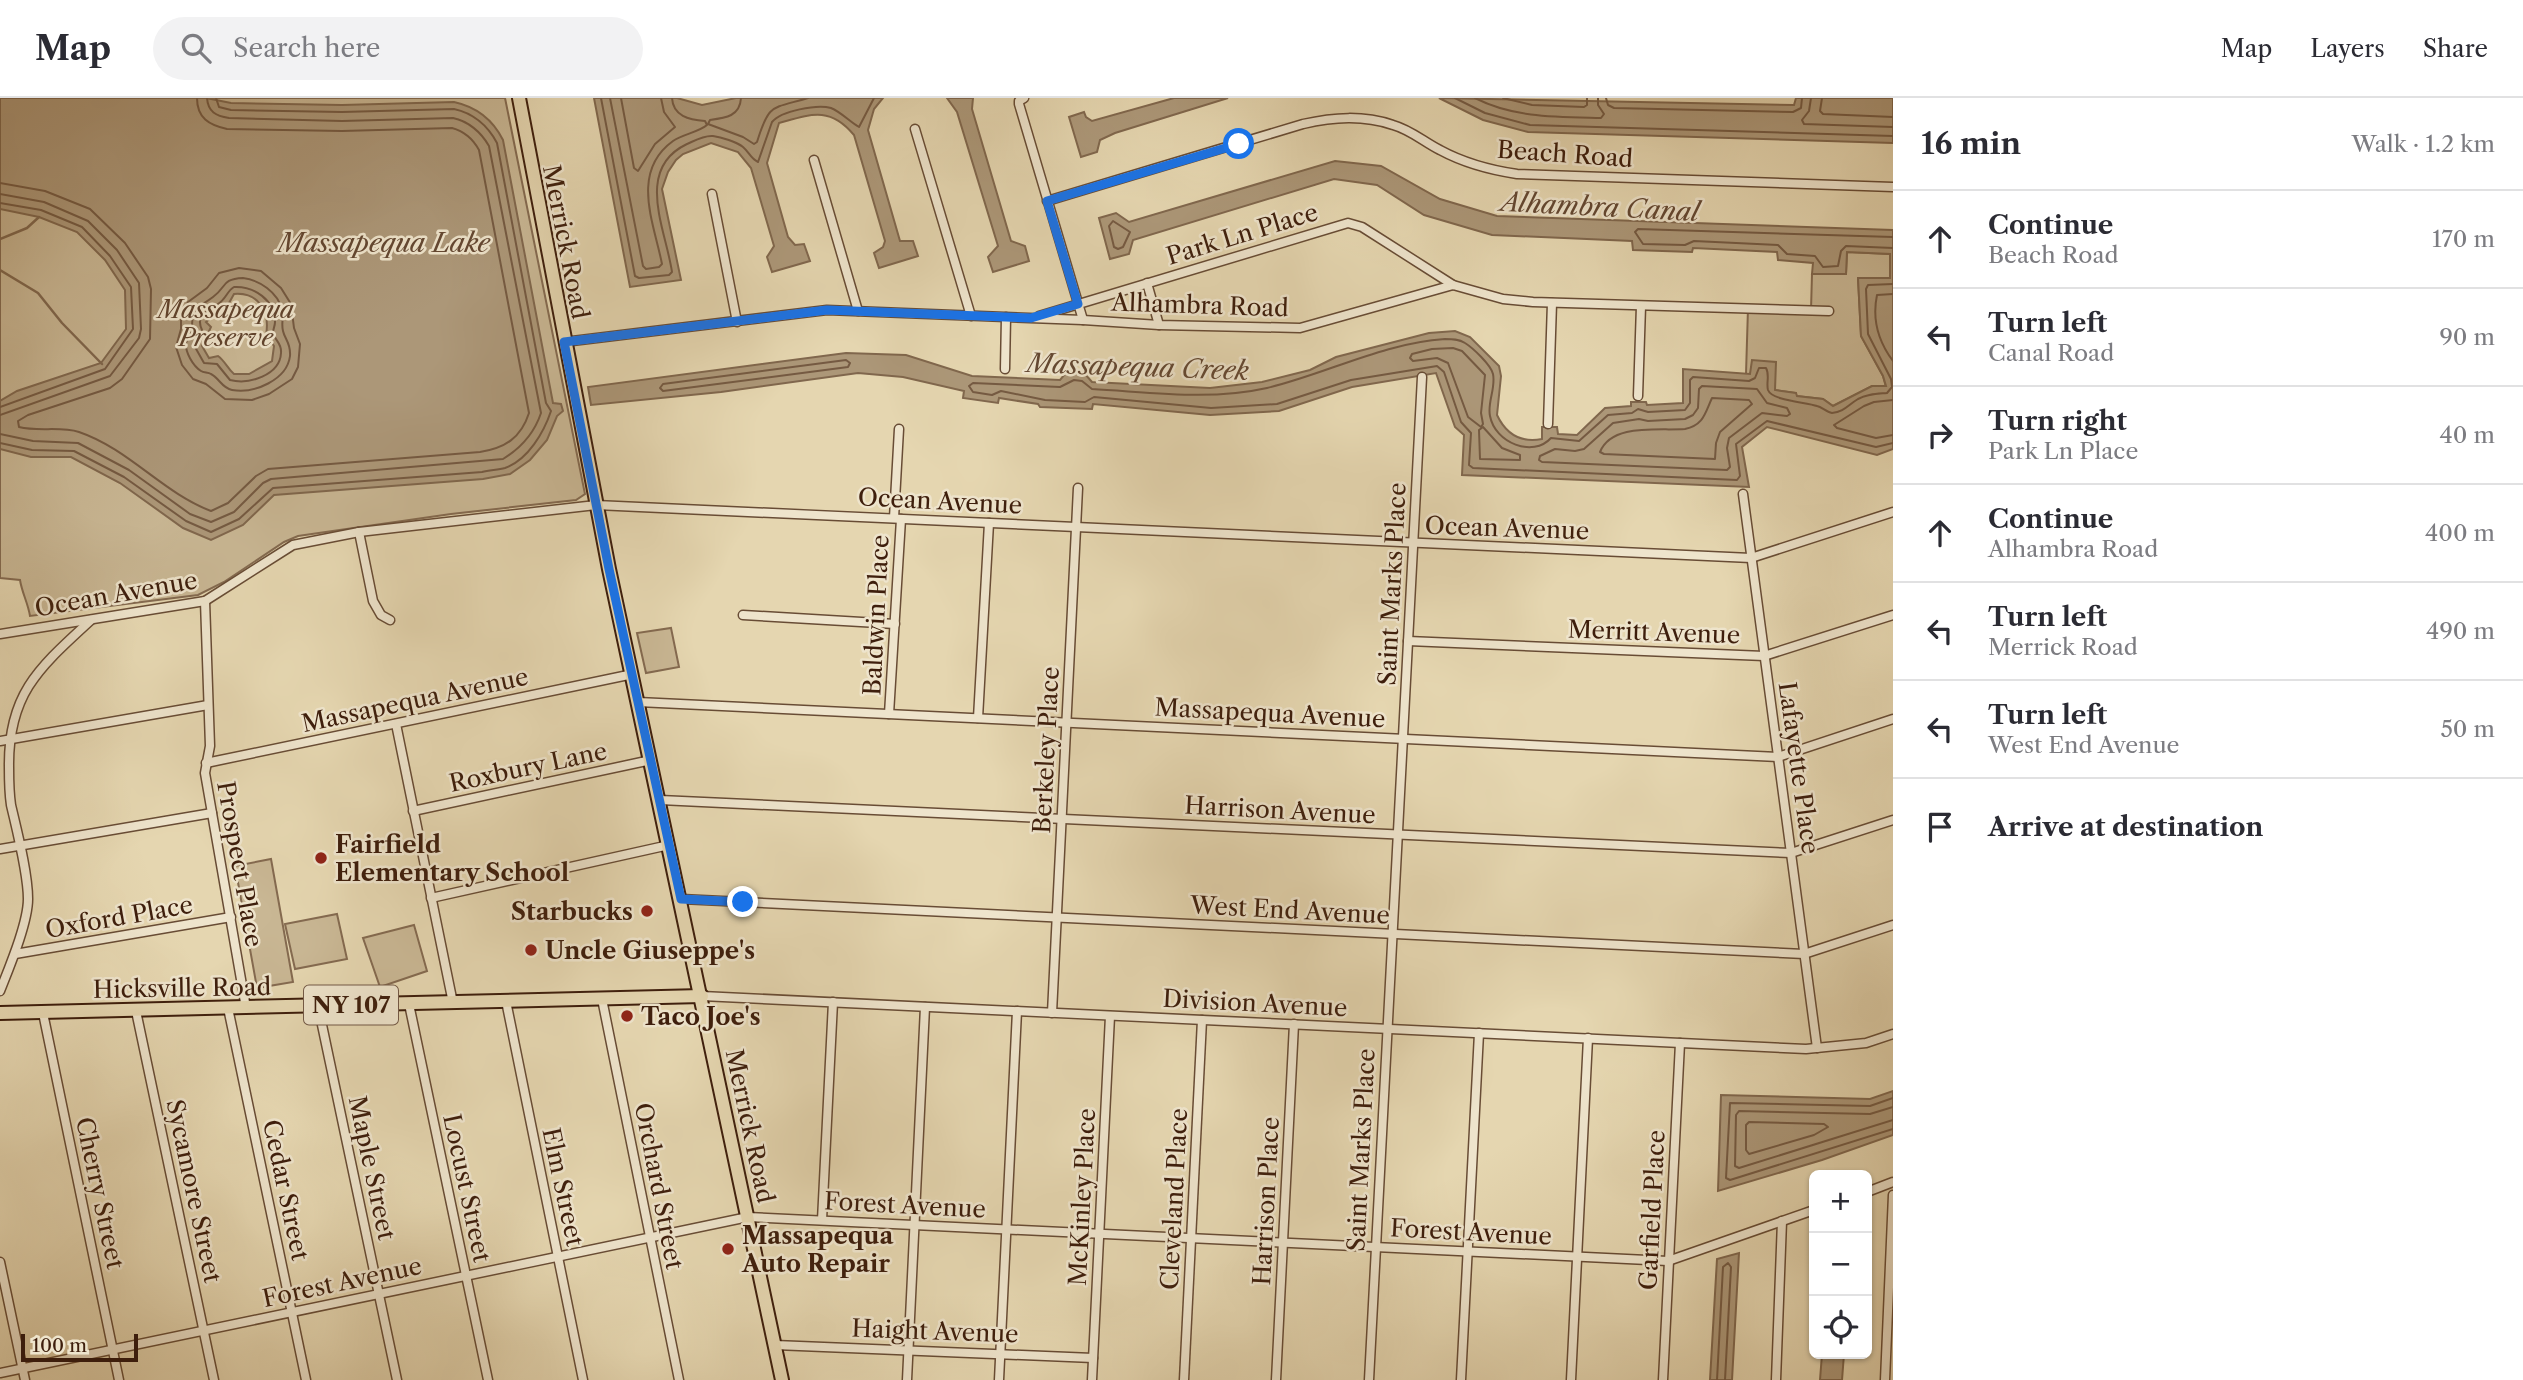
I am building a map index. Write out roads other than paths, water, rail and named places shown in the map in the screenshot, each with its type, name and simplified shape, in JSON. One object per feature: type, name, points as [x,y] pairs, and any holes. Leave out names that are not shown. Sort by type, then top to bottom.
[{"type":"main road","name":"Merrick Road","points":[[519,98],[596,505],[782,1380]]},
{"type":"main road","name":"Hicksville Road","points":[[0,1013],[702,996]]},
{"type":"street","points":[[1022,99],[1047,201],[1083,320]]},
{"type":"street","name":"Beach Road","points":[[1047,201],[1303,124],[1344,117],[1367,118],[1394,125],[1460,159],[1482,167],[1517,174],[1893,187]]},
{"type":"street","points":[[915,129],[971,316]]},
{"type":"street","points":[[814,160],[858,311]]},
{"type":"street","points":[[712,194],[737,322]]},
{"type":"street","name":"Park Ln Place","points":[[1031,318],[1348,223],[1362,227],[1453,285]]},
{"type":"street","points":[[1147,283],[1159,325]]},
{"type":"street","name":"Alhambra Road","points":[[564,342],[827,310],[1159,325],[1300,328],[1453,285]]},
{"type":"street","points":[[1453,285],[1503,299],[1552,303],[1829,311]]},
{"type":"street","points":[[1548,424],[1552,303]]},
{"type":"street","points":[[1638,396],[1641,306]]},
{"type":"street","points":[[1005,369],[1006,317]]},
{"type":"street","name":"Saint Marks Place","points":[[1369,1380],[1422,377]]},
{"type":"street","name":"Baldwin Place","points":[[889,714],[895,624],[899,429]]},
{"type":"street","name":"Berkeley Place","points":[[1052,1013],[1078,488]]},
{"type":"street","name":"Lafayette Place","points":[[1743,494],[1817,1048]]},
{"type":"street","name":"Ocean Avenue","points":[[0,634],[205,601],[293,545],[359,532],[596,505],[1751,558],[1893,512]]},
{"type":"street","points":[[978,718],[989,523]]},
{"type":"street","points":[[359,532],[373,601],[382,615],[390,620]]},
{"type":"street","name":"Prospect Place","points":[[205,601],[209,746],[205,773],[246,1008]]},
{"type":"street","points":[[743,615],[895,624]]},
{"type":"street","name":"Merritt Avenue","points":[[1408,641],[1765,656],[1893,615]]},
{"type":"street","points":[[0,991],[15,954],[28,900],[10,796],[4,740],[27,689],[39,671],[93,619]]},
{"type":"street","points":[[62,624],[65,644]]},
{"type":"street","name":"Massapequa Avenue","points":[[206,764],[633,674]]},
{"type":"street","name":"Massapequa Avenue","points":[[638,702],[1778,757],[1893,719]]},
{"type":"street","points":[[4,740],[208,705]]},
{"type":"street","points":[[396,724],[453,1003]]},
{"type":"street","name":"Roxbury Lane","points":[[413,811],[651,760]]},
{"type":"street","name":"Harrison Avenue","points":[[660,800],[1791,853],[1893,820]]},
{"type":"street","points":[[0,849],[212,813]]},
{"type":"street","points":[[431,898],[669,845]]},
{"type":"street","name":"West End Avenue","points":[[681,899],[1804,954],[1893,925]]},
{"type":"street","name":"Oxford Place","points":[[15,954],[230,918]]},
{"type":"street","name":"Division Avenue","points":[[702,996],[1807,1049],[1866,1043],[1893,1034]]},
{"type":"street","name":"Orchard Street","points":[[602,999],[679,1380]]},
{"type":"street","name":"Elm Street","points":[[506,1001],[583,1380]]},
{"type":"street","points":[[822,1220],[833,1002]]},
{"type":"street","name":"Locust Street","points":[[409,1004],[488,1380]]},
{"type":"street","name":"Maple Street","points":[[318,1006],[397,1380]]},
{"type":"street","points":[[907,1380],[925,1007]]},
{"type":"street","name":"Cedar Street","points":[[228,1008],[306,1380]]},
{"type":"street","name":"Sycamore Street","points":[[136,1011],[214,1380]]},
{"type":"street","points":[[999,1380],[1017,1011]]},
{"type":"street","name":"Cherry Street","points":[[43,1013],[120,1380]]},
{"type":"street","name":"McKinley Place","points":[[1092,1380],[1110,1016]]},
{"type":"street","name":"Cleveland Place","points":[[1184,1380],[1202,1020]]},
{"type":"street","name":"Harrison Place","points":[[1276,1380],[1294,1024]]},
{"type":"street","points":[[1461,1380],[1479,1033]]},
{"type":"street","points":[[1571,1380],[1588,1038]]},
{"type":"street","name":"Garfield Place","points":[[1663,1380],[1680,1043]]},
{"type":"street","points":[[1872,1190],[1893,1182]]},
{"type":"street","points":[[1885,1380],[1893,1195]]},
{"type":"street","name":"Forest Avenue","points":[[0,1373],[748,1217],[1668,1261],[1809,1212]]},
{"type":"street","points":[[1776,1380],[1783,1221]]},
{"type":"street","points":[[0,1262],[25,1380]]},
{"type":"street","name":"Haight Avenue","points":[[775,1345],[1093,1358]]},
{"type":"water","name":"Massapequa Lake","points":[[0,98],[206,98],[231,103],[462,104],[483,115],[503,140],[553,403],[561,404],[563,411],[557,416],[547,440],[530,460],[510,474],[483,479],[274,495],[243,525],[211,540],[183,528],[120,483],[71,457],[31,457],[0,449],[0,401],[17,391],[101,363],[126,329],[125,290],[105,260],[77,232],[39,217],[0,209]],"holes":[[[234,294],[251,296],[261,306],[266,319],[266,335],[274,346],[272,361],[249,374],[234,374],[218,356],[209,358],[202,346],[211,327],[206,322],[229,303]]]},
{"type":"water","points":[[594,98],[677,98],[702,105],[736,98],[883,98],[874,109],[868,130],[900,241],[913,241],[918,256],[879,268],[874,253],[883,247],[885,241],[854,135],[837,120],[828,116],[810,115],[779,123],[767,163],[788,237],[795,245],[804,244],[810,261],[772,272],[767,257],[774,246],[751,168],[738,152],[711,143],[683,154],[676,160],[662,189],[681,280],[630,287]]},
{"type":"water","points":[[947,98],[973,98],[972,109],[1011,241],[1025,246],[1029,261],[993,272],[988,257],[998,246],[957,112]]},
{"type":"water","points":[[1174,98],[1228,98],[1115,133],[1100,140],[1097,152],[1081,157],[1069,117],[1084,112],[1092,121]]},
{"type":"water","points":[[1439,98],[1794,105],[1796,98],[1893,98],[1893,143],[1528,132],[1483,120]]},
{"type":"water","points":[[1335,161],[1381,166],[1440,199],[1497,216],[1893,230],[1893,449],[1877,455],[1767,427],[1742,447],[1749,487],[1462,475],[1464,435],[1455,427],[1436,373],[1352,387],[1279,411],[1210,415],[1093,404],[1092,409],[1040,407],[1038,404],[999,398],[998,403],[963,398],[964,391],[903,377],[858,373],[721,392],[591,405],[588,387],[846,353],[906,355],[972,376],[1060,380],[1065,374],[1085,374],[1092,382],[1210,388],[1262,382],[1310,370],[1336,357],[1429,333],[1455,331],[1470,337],[1499,366],[1501,376],[1497,415],[1510,432],[1527,440],[1542,439],[1542,427],[1557,427],[1558,434],[1577,435],[1605,408],[1631,406],[1631,402],[1646,402],[1647,405],[1683,403],[1683,369],[1750,374],[1752,360],[1776,362],[1775,390],[1823,399],[1833,406],[1872,386],[1886,386],[1861,336],[1858,278],[1890,278],[1890,254],[1847,252],[1846,274],[1812,274],[1813,263],[1778,260],[1777,252],[1693,248],[1692,252],[1633,250],[1632,241],[1492,235],[1424,215],[1377,185],[1334,179],[1133,240],[1129,254],[1110,259],[1099,218],[1116,213],[1129,222]]},
{"type":"water","points":[[1893,1091],[1893,1135],[1822,1160],[1718,1191],[1721,1095],[1870,1099]]},
{"type":"water","points":[[1739,1253],[1732,1380],[1710,1380],[1717,1259]]},
{"type":"water","points":[[1822,1359],[1844,1359],[1842,1380],[1820,1380]]},
{"type":"waterway","points":[[0,239],[27,228],[39,217]]},
{"type":"waterway","points":[[0,270],[38,293],[62,323],[102,364]]},
{"type":"place","name":"Fairfield Elementary School","points":[[321,858]]},
{"type":"place","name":"Starbucks","points":[[647,911]]},
{"type":"place","name":"Uncle Giuseppe's","points":[[531,950]]},
{"type":"place","name":"Taco Joe's","points":[[627,1016]]},
{"type":"place","name":"Massapequa Auto Repair","points":[[728,1249]]},
{"type":"water label","name":"Alhambra Canal","points":[[1600,207]]},
{"type":"water label","name":"Massapequa Creek","points":[[1138,367]]},
{"type":"park label","name":"Massapequa Preserve","points":[[226,323]]}]
